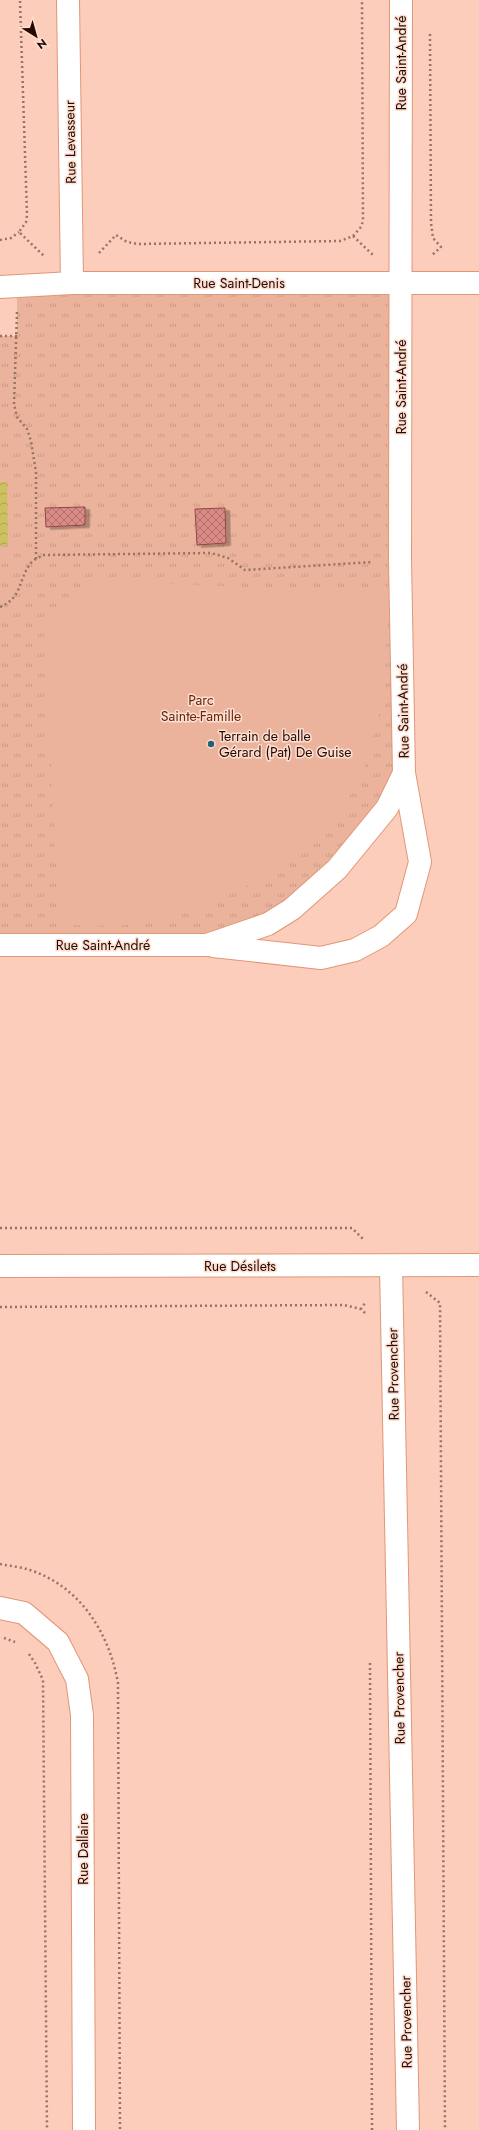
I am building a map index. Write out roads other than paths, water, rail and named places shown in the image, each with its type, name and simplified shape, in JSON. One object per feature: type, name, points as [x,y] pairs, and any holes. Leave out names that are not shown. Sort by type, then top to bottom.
[{"type":"street","name":"Rue Levasseur","points":[[68,0],[72,283]]},
{"type":"street","name":"Rue Saint-André","points":[[0,945],[207,945],[321,958],[355,950],[386,932],[406,914],[420,862],[404,773],[400,560],[401,0]]},
{"type":"street","name":"Rue Saint-Denis","points":[[9,286],[72,283],[479,283]]},
{"type":"street","name":"Rue Saint-André","points":[[207,945],[268,924],[292,909],[316,889],[337,869],[387,808],[404,773]]},
{"type":"street","name":"Rue Désilets","points":[[0,1266],[479,1265]]},
{"type":"street","name":"Rue Provencher","points":[[391,1266],[408,2130]]},
{"type":"street","name":"Rue Dallaire","points":[[0,1608],[24,1613],[58,1642],[77,1679],[82,1715],[84,2130]]},
{"type":"water","points":[[0,482],[7,482],[8,544],[0,546]]},
{"type":"place","name":"Terrain de balle Gérard (Pat) De Guise","points":[[211,744]]},
{"type":"park label","name":"Parc Sainte-Famille","points":[[201,708]]}]
